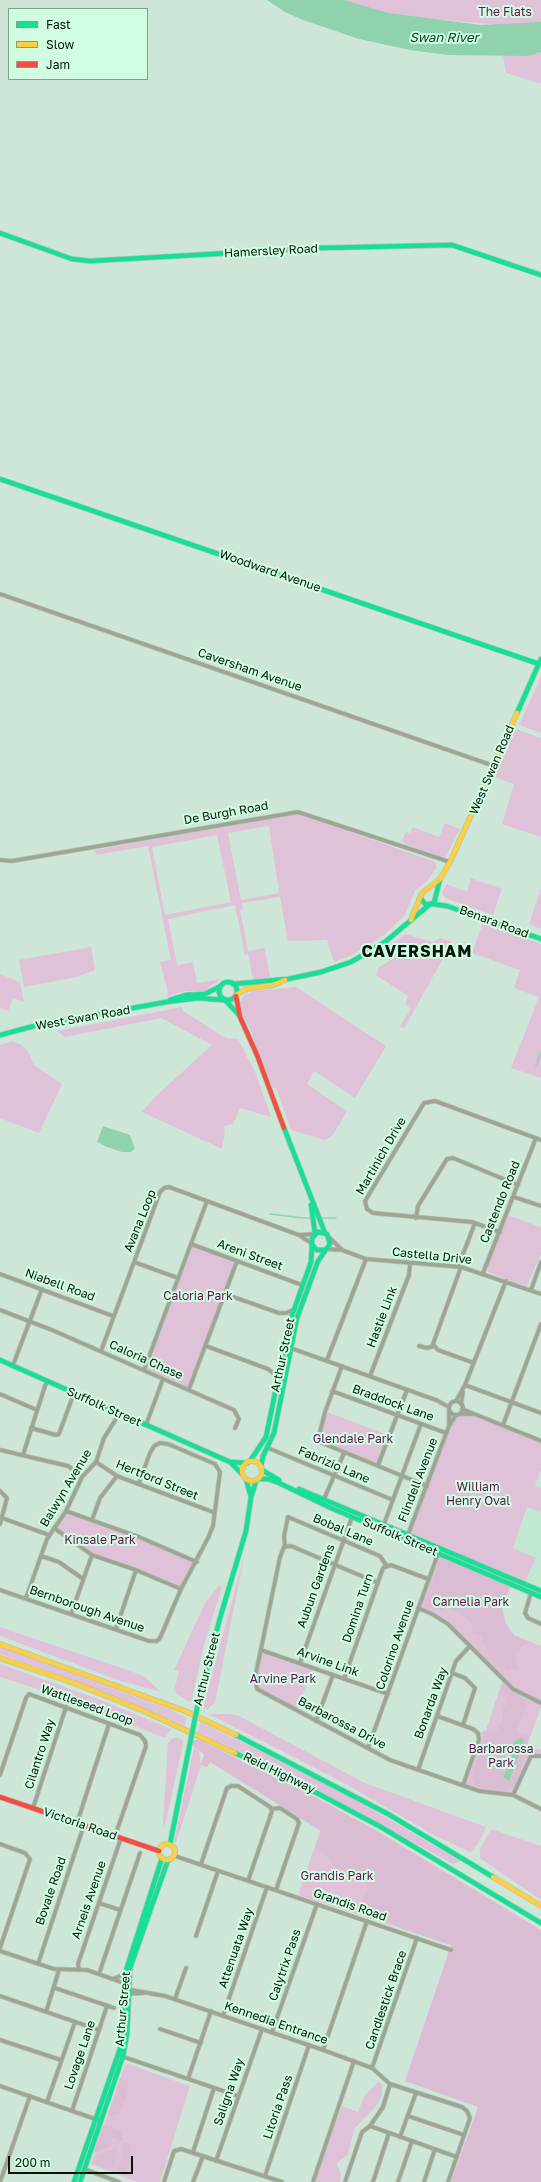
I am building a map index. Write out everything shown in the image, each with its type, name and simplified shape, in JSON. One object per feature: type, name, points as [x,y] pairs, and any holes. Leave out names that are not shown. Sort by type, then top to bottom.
[{"type":"main road","name":"Hamersley Road","points":[[0,233],[72,259],[90,261],[320,248],[452,245],[541,275]]},
{"type":"main road","name":"Woodward Avenue","points":[[0,479],[540,661]]},
{"type":"main road","name":"West Swan Road","points":[[428,890],[440,879],[450,862],[494,767],[540,661]]},
{"type":"main road","name":"West Swan Road","points":[[436,896],[440,879]]},
{"type":"main road","points":[[240,1016],[219,995],[220,986],[226,982],[233,984],[257,983],[288,979],[320,972],[357,959],[385,942],[431,905],[436,896],[428,890],[423,892],[411,920]]},
{"type":"main road","name":"Benara Road","points":[[436,896],[446,906]]},
{"type":"main road","points":[[420,899],[424,904],[431,905]]},
{"type":"main road","name":"Benara Road","points":[[431,905],[446,906],[541,939]]},
{"type":"main road","points":[[224,1000],[232,1000],[236,995],[246,989],[273,985],[288,979]]},
{"type":"main road","points":[[233,984],[237,989],[236,995],[240,1016],[257,1055],[310,1199],[325,1233],[330,1238],[330,1244],[326,1250],[317,1250],[312,1245],[315,1234],[310,1199]]},
{"type":"main road","name":"West Swan Road","points":[[166,1002],[179,997],[204,994],[220,986]]},
{"type":"main road","name":"West Swan Road","points":[[0,1035],[28,1028],[166,1002],[191,999],[224,1000]]},
{"type":"main road","points":[[315,1234],[325,1233]]},
{"type":"main road","name":"Arthur Street","points":[[248,1462],[266,1437],[293,1310],[311,1262],[312,1245]]},
{"type":"main road","name":"Arthur Street","points":[[262,1468],[262,1456],[268,1448],[274,1433],[297,1318],[326,1250]]},
{"type":"main road","name":"Suffolk Street","points":[[0,1360],[230,1462],[242,1474]]},
{"type":"main road","name":"Suffolk Street","points":[[230,1462],[248,1462]]},
{"type":"main road","points":[[248,1462],[256,1462],[262,1468],[257,1480],[246,1479],[242,1474],[242,1469],[248,1462]]},
{"type":"main road","name":"Suffolk Street","points":[[262,1468],[270,1476],[384,1524],[407,1537]]},
{"type":"main road","name":"Arthur Street","points":[[246,1479],[251,1497]]},
{"type":"main road","name":"Suffolk Street","points":[[257,1480],[268,1479],[279,1483],[352,1517],[407,1537],[541,1597]]},
{"type":"main road","name":"Arthur Street","points":[[170,1844],[199,1698],[220,1618],[246,1531],[251,1497],[257,1480]]},
{"type":"main road","name":"Suffolk Street","points":[[439,1551],[541,1591]]},
{"type":"main road","name":"Reid Highway","points":[[0,1644],[78,1671],[192,1714],[322,1777],[454,1852],[541,1906]]},
{"type":"main road","name":"Reid Highway","points":[[0,1658],[95,1691],[213,1741],[315,1791],[446,1866],[541,1923]]},
{"type":"main road","name":"Victoria Road","points":[[0,1797],[159,1851]]},
{"type":"main road","points":[[170,1844],[174,1848],[175,1856],[168,1860],[162,1858],[159,1851],[162,1846],[170,1844]]},
{"type":"main road","name":"Arthur Street","points":[[127,1992],[124,1983],[125,1974],[162,1858]]},
{"type":"main road","name":"Arthur Street","points":[[74,2182],[98,2120],[127,2034],[127,1992],[130,1968],[168,1860]]},
{"type":"main road","name":"Arthur Street","points":[[80,2182],[98,2120]]},
{"type":"street","name":"Caversham Avenue","points":[[0,594],[494,767]]},
{"type":"street","name":"De Burgh Road","points":[[0,860],[12,861],[298,812],[450,862]]},
{"type":"street","name":"Martinich Drive","points":[[500,1232],[475,1223],[369,1212],[365,1202],[424,1103],[435,1101],[541,1140]]},
{"type":"street","name":"Castendo Road","points":[[482,1273],[514,1197],[536,1138]]},
{"type":"street","points":[[416,1218],[418,1206],[447,1159],[453,1158],[518,1185]]},
{"type":"street","name":"Avana Loop","points":[[101,1351],[161,1190],[169,1187],[299,1235],[312,1245]]},
{"type":"street","points":[[514,1197],[541,1206]]},
{"type":"street","points":[[144,1370],[207,1201]]},
{"type":"street","points":[[474,1363],[438,1350],[434,1346],[433,1340],[475,1223]]},
{"type":"street","name":"Avana Loop","points":[[299,1235],[315,1234]]},
{"type":"street","name":"Castella Drive","points":[[330,1238],[342,1250]]},
{"type":"street","name":"Areni Street","points":[[191,1244],[302,1285]]},
{"type":"street","name":"Castella Drive","points":[[326,1250],[342,1250],[366,1259],[410,1264],[460,1267],[482,1273],[541,1294]]},
{"type":"street","points":[[327,1360],[366,1259]]},
{"type":"street","points":[[189,1389],[237,1261]]},
{"type":"street","points":[[134,1262],[178,1278]]},
{"type":"street","points":[[531,1290],[541,1262]]},
{"type":"street","name":"Hastie Link","points":[[370,1376],[409,1275],[410,1264]]},
{"type":"street","name":"Niabell Road","points":[[0,1274],[114,1316]]},
{"type":"street","points":[[506,1281],[465,1385],[461,1404],[462,1409],[541,1441]]},
{"type":"street","points":[[13,1366],[42,1289]]},
{"type":"street","points":[[225,1294],[279,1312],[286,1313],[293,1310]]},
{"type":"street","name":"Caloria Chase","points":[[0,1310],[101,1351],[189,1389],[237,1412],[239,1419],[235,1428]]},
{"type":"street","points":[[503,1426],[541,1324]]},
{"type":"street","points":[[206,1346],[268,1369],[277,1376],[278,1381]]},
{"type":"street","points":[[285,1346],[291,1346],[436,1400],[461,1404]]},
{"type":"street","points":[[419,1346],[428,1348],[434,1346]]},
{"type":"street","points":[[342,1366],[325,1412],[320,1440],[324,1445],[378,1465],[427,1486]]},
{"type":"street","points":[[146,1425],[163,1379]]},
{"type":"street","points":[[23,1455],[48,1381]]},
{"type":"street","points":[[465,1385],[541,1413]]},
{"type":"street","points":[[378,1465],[407,1390]]},
{"type":"street","name":"Braddock Lane","points":[[332,1391],[446,1433]]},
{"type":"street","points":[[449,1409],[463,1391]]},
{"type":"street","points":[[31,1428],[56,1436],[59,1434],[74,1393]]},
{"type":"street","points":[[0,1394],[37,1410]]},
{"type":"street","points":[[436,1400],[457,1414],[473,1414]]},
{"type":"street","name":"Flindell Avenue","points":[[449,1409],[449,1426]]},
{"type":"street","name":"Flindell Avenue","points":[[407,1537],[449,1426],[462,1409]]},
{"type":"street","name":"Balwyn Avenue","points":[[26,1598],[49,1535],[66,1511],[82,1477],[96,1462],[104,1438],[120,1414]]},
{"type":"street","points":[[384,1524],[421,1424]]},
{"type":"street","name":"Bernborough Avenue","points":[[0,1590],[149,1641],[157,1641],[162,1636],[181,1589],[213,1526],[213,1512],[220,1474],[219,1468],[168,1444],[160,1443],[154,1446],[138,1483]]},
{"type":"street","name":"Fabrizio Lane","points":[[268,1448],[393,1500]]},
{"type":"street","points":[[0,1450],[68,1466],[82,1477]]},
{"type":"street","points":[[324,1499],[344,1453]]},
{"type":"street","name":"Hertford Street","points":[[96,1462],[118,1476],[213,1512]]},
{"type":"street","points":[[92,1520],[100,1498],[118,1476]]},
{"type":"street","points":[[0,1491],[7,1498],[0,1524]]},
{"type":"street","points":[[66,1511],[139,1537],[196,1562]]},
{"type":"street","name":"Bobal Lane","points":[[288,1517],[383,1558],[386,1565]]},
{"type":"street","name":"Barbarossa Drive","points":[[288,1517],[284,1536],[285,1546],[280,1552],[255,1678],[258,1689],[390,1760],[485,1792],[513,1795],[541,1809]]},
{"type":"street","name":"Aubun Gardens","points":[[300,1663],[352,1517]]},
{"type":"street","points":[[2,1518],[49,1535]]},
{"type":"street","points":[[54,1528],[92,1554],[136,1570],[181,1589]]},
{"type":"street","points":[[285,1546],[291,1546],[378,1583]]},
{"type":"street","name":"Colorino Avenue","points":[[368,1748],[439,1551]]},
{"type":"street","points":[[71,1614],[92,1554]]},
{"type":"street","points":[[41,1556],[59,1562],[84,1579]]},
{"type":"street","name":"Domina Turn","points":[[344,1679],[383,1568],[386,1565],[396,1566],[428,1579]]},
{"type":"street","points":[[116,1629],[136,1570]]},
{"type":"street","points":[[531,1593],[525,1613],[528,1618],[541,1624]]},
{"type":"street","points":[[418,1608],[443,1620],[513,1689],[541,1703]]},
{"type":"street","name":"Bonarda Way","points":[[418,1770],[457,1660],[470,1646]]},
{"type":"street","name":"Arvine Link","points":[[261,1650],[388,1694]]},
{"type":"street","points":[[452,1674],[465,1678],[476,1688],[463,1725]]},
{"type":"street","points":[[316,1721],[333,1675]]},
{"type":"street","name":"Wattleseed Loop","points":[[0,1775],[27,1696],[32,1695],[140,1735],[145,1741],[146,1746],[115,1836]]},
{"type":"street","name":"Cilantro Way","points":[[33,1808],[66,1707]]},
{"type":"street","points":[[437,1716],[476,1731],[479,1740],[463,1785]]},
{"type":"street","points":[[77,1823],[110,1724]]},
{"type":"street","points":[[513,1795],[531,1756],[541,1756]]},
{"type":"street","points":[[201,1864],[227,1788],[238,1786],[271,1808],[280,1808],[297,1819],[299,1823],[276,1890]]},
{"type":"street","points":[[248,1881],[271,1808]]},
{"type":"street","name":"Bovale Road","points":[[38,1964],[84,1825]]},
{"type":"street","name":"Arneis Avenue","points":[[79,1969],[78,1964],[121,1838]]},
{"type":"street","points":[[0,1844],[25,1853],[30,1860],[0,1948]]},
{"type":"street","points":[[99,1974],[140,1853]]},
{"type":"street","name":"Grandis Road","points":[[175,1856],[450,1950]]},
{"type":"street","points":[[196,1936],[218,1870]]},
{"type":"street","name":"Attenuata Way","points":[[223,2016],[267,1887]]},
{"type":"street","points":[[99,1903],[120,1910]]},
{"type":"street","name":"Calytrix Pass","points":[[272,2032],[317,1904]]},
{"type":"street","points":[[323,2050],[367,1921]]},
{"type":"street","name":"Candlestick Brace","points":[[372,2068],[417,1938]]},
{"type":"street","points":[[0,1951],[59,1970],[79,1969],[115,1978],[124,1983]]},
{"type":"street","points":[[175,1999],[186,1968]]},
{"type":"street","points":[[46,2012],[55,1988],[59,1970]]},
{"type":"street","points":[[115,1978],[125,1974]]},
{"type":"street","points":[[55,1988],[114,2008]]},
{"type":"street","name":"Kennedia Entrance","points":[[127,1992],[149,1992],[175,1999],[272,2032],[372,2068],[390,2084]]},
{"type":"street","points":[[0,1996],[99,2030]]},
{"type":"street","name":"Lovage Lane","points":[[72,2110],[107,2006]]},
{"type":"street","points":[[188,2079],[211,2012]]},
{"type":"street","points":[[47,2102],[75,2022]]},
{"type":"street","points":[[160,2029],[201,2043]]},
{"type":"street","name":"Saligna Way","points":[[216,2161],[262,2029]]},
{"type":"street","points":[[0,2040],[61,2060]]},
{"type":"street","name":"Litoria Pass","points":[[265,2176],[309,2045]]},
{"type":"street","points":[[120,2056],[238,2096]]},
{"type":"street","points":[[313,2182],[354,2061]]},
{"type":"street","points":[[345,2182],[362,2132],[370,2126],[383,2106],[390,2084],[462,2107],[467,2111],[470,2118],[448,2182]]},
{"type":"street","points":[[0,2086],[98,2120]]},
{"type":"street","points":[[193,2152],[214,2088]]},
{"type":"street","points":[[400,2137],[416,2093]]},
{"type":"street","points":[[0,2182],[30,2096]]},
{"type":"street","points":[[408,2116],[464,2134]]},
{"type":"street","points":[[370,2126],[457,2157]]},
{"type":"street","points":[[372,2182],[389,2133]]},
{"type":"street","points":[[398,2182],[412,2141]]},
{"type":"street","points":[[164,2182],[174,2151],[181,2149],[282,2182]]},
{"type":"street","points":[[424,2182],[435,2149]]},
{"type":"street","points":[[193,2182],[202,2156]]},
{"type":"street","points":[[84,2170],[119,2182]]},
{"type":"shaded area","points":[[541,1473],[541,1588],[525,1581],[536,1558],[513,1548]]},
{"type":"green space","name":"The Flats","points":[[344,0],[541,0],[541,22],[500,25],[431,19],[389,13]]},
{"type":"green space","points":[[541,52],[541,84],[506,73],[503,55],[528,56]]},
{"type":"green space","points":[[541,677],[541,733],[519,725]]},
{"type":"green space","points":[[516,729],[541,738],[541,837],[502,824],[514,784],[495,777]]},
{"type":"green space","points":[[296,814],[309,817],[435,862],[436,868],[428,880],[415,891],[405,915],[384,935],[352,955],[334,962],[327,940],[288,941],[280,897],[242,903],[243,909],[240,909],[248,951],[265,948],[270,977],[253,980],[248,954],[245,955],[235,905],[168,919],[177,965],[193,962],[197,983],[221,979],[204,991],[185,991],[166,997],[168,992],[160,962],[171,960],[148,846],[96,855],[95,850]],"holes":[[[269,826],[279,893],[241,900],[228,833]],[[217,835],[231,902],[165,915],[152,847]]]},
{"type":"green space","points":[[445,823],[460,829],[446,857],[405,844],[402,840],[406,832],[410,833],[413,827],[439,837]]},
{"type":"green space","points":[[471,878],[502,889],[493,915],[445,898],[442,893],[446,884],[467,892]]},
{"type":"green space","points":[[541,888],[541,929],[529,924]]},
{"type":"green space","points":[[483,923],[541,944],[541,1078],[511,1068],[539,997],[514,988],[520,970],[472,953]]},
{"type":"green space","points":[[405,934],[433,942],[440,938],[452,942],[404,1029],[400,1026],[411,1009],[405,1004],[408,996],[376,975],[379,967],[404,952],[396,949],[382,956],[379,953]]},
{"type":"green space","points":[[91,947],[95,970],[77,977],[24,987],[19,960]]},
{"type":"green space","points":[[0,974],[20,982],[24,1002],[13,998],[8,1011],[0,1008]]},
{"type":"green space","points":[[296,987],[386,1046],[355,1098],[314,1071],[307,1084],[347,1111],[333,1135],[325,1140],[291,1130],[276,1088],[273,1088],[249,1027],[241,1012],[240,1003],[244,995],[254,991]]},
{"type":"green space","points":[[182,1007],[183,1011],[219,1034],[227,1038],[238,1039],[256,1074],[271,1117],[240,1108],[233,1124],[224,1126],[225,1133],[222,1149],[142,1112],[156,1096],[212,1045],[161,1018],[65,1037],[57,1031]]},
{"type":"green space","points":[[12,1041],[22,1045],[27,1050],[34,1065],[62,1084],[39,1133],[0,1118],[0,1045]]},
{"type":"green space","points":[[507,1215],[541,1227],[541,1254],[527,1285],[516,1283],[488,1272],[488,1266]]},
{"type":"green space","name":"Caloria Park","points":[[191,1244],[237,1261],[189,1389],[144,1370]]},
{"type":"green space","name":"Glendale Park","points":[[325,1411],[390,1436],[378,1465],[344,1453],[320,1440]]},
{"type":"green space","name":"William Henry Oval","points":[[473,1414],[541,1441],[541,1470],[535,1486],[541,1488],[541,1512],[527,1507],[513,1548],[536,1558],[524,1584],[408,1535],[449,1427],[456,1415]]},
{"type":"green space","name":"Kinsale Park","points":[[66,1511],[139,1537],[197,1562],[181,1589],[92,1555],[54,1528]]},
{"type":"green space","points":[[245,1553],[215,1702],[208,1709],[205,1709],[203,1708]]},
{"type":"green space","name":"Carnelia Park","points":[[438,1553],[512,1584],[502,1607],[506,1623],[514,1635],[541,1646],[541,1708],[527,1745],[541,1750],[541,1756],[532,1755],[513,1795],[485,1792],[463,1785],[479,1740],[478,1733],[486,1730],[503,1679],[448,1624],[418,1608]]},
{"type":"green space","points":[[442,1559],[510,1587],[501,1607],[505,1623],[514,1635],[528,1642],[520,1648],[515,1655],[518,1671],[510,1668],[508,1671],[495,1662],[488,1653],[481,1636],[473,1634],[471,1623],[457,1611],[450,1610],[452,1606],[450,1602],[443,1604],[444,1610],[433,1609],[425,1606],[439,1561]]},
{"type":"green space","points":[[219,1586],[222,1587],[204,1645],[192,1699],[189,1702],[176,1693],[175,1687],[179,1671],[174,1670],[206,1601]]},
{"type":"green space","points":[[0,1627],[139,1674],[145,1677],[161,1692],[121,1681],[0,1636]]},
{"type":"green space","points":[[0,1647],[166,1708],[186,1717],[185,1726],[144,1708],[0,1654]]},
{"type":"green space","name":"Arvine Park","points":[[261,1650],[313,1667],[297,1711],[257,1689],[255,1683]]},
{"type":"green space","points":[[0,1664],[101,1700],[171,1729],[165,1738],[40,1690],[0,1677]]},
{"type":"green space","name":"Barbarossa Park","points":[[503,1685],[528,1702],[516,1733],[530,1735],[526,1747],[526,1754],[514,1786],[508,1790],[483,1789],[474,1784],[471,1776],[484,1738],[482,1734],[490,1731],[496,1732],[502,1722],[503,1709],[508,1702],[506,1697],[499,1695]]},
{"type":"green space","points":[[209,1714],[231,1714],[239,1716],[365,1783],[486,1827],[478,1844],[470,1852],[434,1835],[344,1783]]},
{"type":"green space","points":[[200,1722],[324,1782],[461,1861],[453,1864],[288,1774],[198,1732]]},
{"type":"green space","points":[[173,1738],[179,1738],[183,1741],[183,1744],[165,1826],[163,1823],[168,1743]]},
{"type":"green space","points":[[190,1740],[199,1740],[306,1792],[377,1831],[541,1930],[541,2182],[451,2182],[478,2107],[405,2081],[451,1945],[403,1929],[389,1922],[363,1914],[359,1911],[364,1904],[362,1899],[368,1892],[367,1882],[344,1870],[336,1868],[329,1858],[315,1847],[321,1831],[210,1762],[207,1767],[201,1765],[204,1754],[194,1747]]},
{"type":"green space","points":[[194,1747],[199,1751],[201,1765],[176,1843],[174,1842]]},
{"type":"green space","name":"Grandis Park","points":[[321,1829],[415,1933],[298,1895]]},
{"type":"green space","points":[[491,1829],[541,1846],[541,1900],[480,1858],[480,1849]]},
{"type":"green space","points":[[128,2064],[190,2086],[160,2182],[137,2182],[91,2164],[125,2065]]},
{"type":"green space","points":[[120,2078],[128,2080],[127,2094],[119,2114],[112,2116],[108,2115]]},
{"type":"green space","points":[[379,2081],[382,2085],[382,2094],[377,2105],[354,2129],[348,2155],[337,2164],[341,2174],[340,2182],[314,2182],[342,2106],[358,2112],[364,2096]]},
{"type":"green space","points":[[103,2125],[120,2130],[123,2139],[120,2141],[113,2137],[111,2139],[112,2143],[109,2147],[93,2153]]},
{"type":"green space","points":[[123,2143],[129,2143],[131,2148],[130,2161],[125,2175],[116,2169],[123,2158],[121,2153]]},
{"type":"green space","points":[[113,2149],[118,2149],[113,2168],[107,2170],[94,2163],[95,2157]]},
{"type":"water","name":"Swan River","points":[[267,0],[344,0],[389,13],[481,25],[541,22],[541,52],[528,56],[448,55],[410,50],[359,39],[303,20],[285,12]]},
{"type":"water","points":[[103,1126],[130,1135],[135,1149],[131,1152],[122,1152],[97,1142]]},
{"type":"water","points":[[521,1737],[524,1741],[509,1781],[503,1777],[511,1762],[512,1747],[514,1742]]},
{"type":"waterway","points":[[536,1066],[541,1053]]},
{"type":"waterway","points":[[270,1214],[303,1218],[336,1218]]},
{"type":"traffic: fast","points":[[0,233],[72,259],[90,261],[319,248],[452,245],[541,275]]},
{"type":"traffic: fast","points":[[0,479],[539,664]]},
{"type":"traffic: fast","points":[[517,713],[541,659]]},
{"type":"traffic: fast","points":[[421,899],[426,905],[434,903],[440,879]]},
{"type":"traffic: fast","points":[[432,904],[447,906],[541,939]]},
{"type":"traffic: fast","points":[[233,984],[288,979],[321,972],[351,962],[385,942],[429,905]]},
{"type":"traffic: fast","points":[[224,982],[232,982],[237,987],[237,991],[235,998],[232,1000],[224,1000],[219,995],[219,987],[224,982]]},
{"type":"traffic: fast","points":[[170,1000],[186,995],[205,994],[219,987]]},
{"type":"traffic: fast","points":[[0,1035],[38,1025],[166,1002],[198,998],[223,1000]]},
{"type":"traffic: fast","points":[[226,1001],[239,1015]]},
{"type":"traffic: fast","points":[[284,1128],[325,1233]]},
{"type":"traffic: fast","points":[[311,1205],[315,1233]]},
{"type":"traffic: fast","points":[[261,1466],[263,1456],[274,1433],[297,1318],[318,1261],[330,1244],[327,1234],[318,1232],[312,1238],[312,1245],[317,1250],[324,1250]]},
{"type":"traffic: fast","points":[[250,1461],[266,1437],[290,1321],[311,1262],[312,1246]]},
{"type":"traffic: fast","points":[[0,1360],[230,1462],[242,1474]]},
{"type":"traffic: fast","points":[[230,1462],[247,1463]]},
{"type":"traffic: fast","points":[[262,1470],[279,1480]]},
{"type":"traffic: fast","points":[[246,1479],[251,1497]]},
{"type":"traffic: fast","points":[[259,1479],[268,1479],[279,1483],[331,1508],[541,1597]]},
{"type":"traffic: fast","points":[[199,1699],[220,1618],[246,1531],[251,1497],[256,1481]]},
{"type":"traffic: fast","points":[[299,1489],[541,1591]]},
{"type":"traffic: fast","points":[[187,1758],[199,1699]]},
{"type":"traffic: fast","points":[[236,1735],[388,1814],[493,1877]]},
{"type":"traffic: fast","points":[[235,1753],[281,1774],[381,1827],[541,1923]]},
{"type":"traffic: fast","points":[[170,1844],[187,1758]]},
{"type":"traffic: fast","points":[[74,2182],[121,2046],[125,1974],[162,1858]]},
{"type":"traffic: fast","points":[[80,2182],[123,2056],[127,2034],[130,1968],[168,1860]]},
{"type":"traffic: slow","points":[[411,920],[422,893],[440,879],[450,862],[517,713]]},
{"type":"traffic: slow","points":[[236,995],[246,989],[273,985],[285,980]]},
{"type":"traffic: slow","points":[[252,1461],[259,1464],[262,1471],[259,1478],[252,1481],[245,1478],[242,1471],[245,1464],[252,1461]]},
{"type":"traffic: slow","points":[[0,1644],[185,1711],[236,1735]]},
{"type":"traffic: slow","points":[[0,1658],[74,1683],[144,1711],[235,1753]]},
{"type":"traffic: slow","points":[[164,1844],[170,1844],[175,1849],[175,1852],[173,1858],[170,1860],[164,1860],[159,1855],[159,1849],[164,1844]]},
{"type":"traffic: slow","points":[[493,1877],[541,1906]]},
{"type":"traffic: jam","points":[[236,996],[240,1017],[257,1055],[284,1128]]},
{"type":"traffic: jam","points":[[0,1797],[159,1851]]},
{"type":"district","name":"CAVERSHAM","points":[[417,952]]}]
